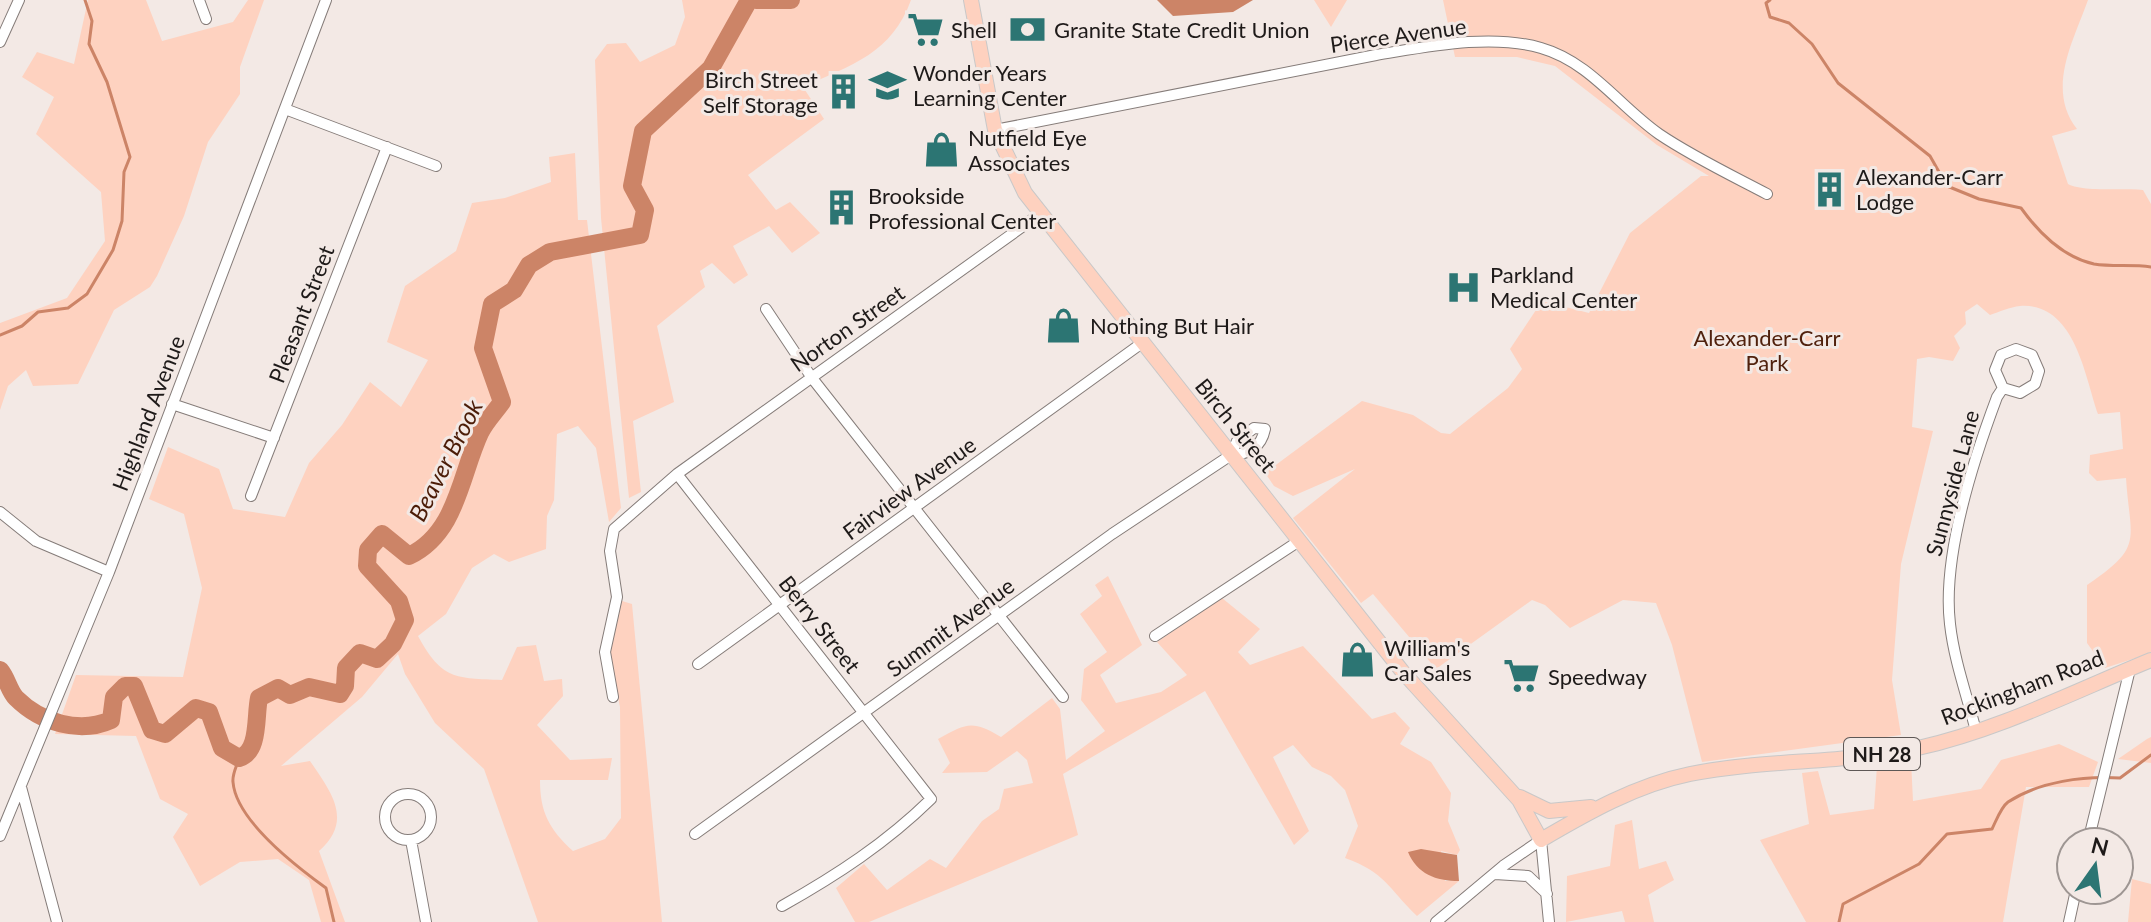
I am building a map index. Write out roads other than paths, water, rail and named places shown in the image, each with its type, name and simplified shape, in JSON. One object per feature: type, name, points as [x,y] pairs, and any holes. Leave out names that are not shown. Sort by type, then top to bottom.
[{"type":"main road","name":"Birch Street","points":[[971,0],[995,130],[1016,180],[1402,671],[1526,809],[1541,840]]},
{"type":"main road","name":"Rockingham Road","points":[[1541,840],[1604,806],[1688,774],[1766,763],[1876,755],[1976,731],[2151,660]]},
{"type":"main road","name":"NH 28","points":[[1512,792],[1549,811],[1604,806]]},
{"type":"street","points":[[0,42],[19,0]]},
{"type":"street","points":[[199,0],[206,19]]},
{"type":"street","name":"Highland Avenue","points":[[0,836],[109,572],[326,0]]},
{"type":"street","name":"Pierce Avenue","points":[[995,130],[1376,55],[1439,46],[1514,43],[1543,48],[1566,58],[1591,75],[1660,135],[1767,194]]},
{"type":"street","points":[[285,109],[436,166]]},
{"type":"street","name":"Pleasant Street","points":[[251,496],[387,147]]},
{"type":"street","name":"Norton Street","points":[[613,697],[605,652],[617,597],[610,537],[626,517],[677,474],[1040,214]]},
{"type":"street","points":[[766,309],[812,378],[1063,697]]},
{"type":"street","name":"Fairview Avenue","points":[[698,664],[1142,343]]},
{"type":"street","name":"Sunnyside Lane","points":[[2016,349],[2032,355],[2039,371],[2032,387],[2020,393],[2003,388],[1995,370],[2001,355],[2016,349]]},
{"type":"street","name":"Sunnyside Lane","points":[[1976,731],[1950,626],[1948,576],[1956,535],[1994,403],[2003,388]]},
{"type":"street","points":[[172,404],[274,438]]},
{"type":"street","name":"Summit Avenue","points":[[695,834],[999,616],[1231,455]]},
{"type":"street","name":"Berry Street","points":[[677,474],[931,799],[892,836],[842,872],[782,906]]},
{"type":"street","points":[[0,512],[36,541],[109,572]]},
{"type":"street","points":[[1155,636],[1299,541]]},
{"type":"street","points":[[2092,826],[2130,669]]},
{"type":"street","points":[[21,787],[57,922]]},
{"type":"street","points":[[406,794],[424,800],[431,817],[424,834],[411,840],[393,834],[385,817],[390,804],[406,794]]},
{"type":"street","points":[[411,840],[426,922]]},
{"type":"street","points":[[1436,922],[1493,874],[1541,840],[1549,922]]},
{"type":"street","points":[[1493,874],[1528,876],[1547,894]]},
{"type":"waterway","points":[[0,335],[22,326],[38,312],[68,308],[87,294],[113,250],[122,221],[124,172],[130,157],[107,82],[89,44],[92,21],[85,0]]},
{"type":"waterway","name":"Beaver Brook","points":[[0,670],[16,698],[26,707],[61,724],[87,726],[111,720],[114,697],[125,686],[134,686],[152,730],[165,734],[196,708],[209,712],[222,748],[239,758],[246,754],[254,741],[259,698],[278,688],[290,695],[309,687],[340,694],[345,686],[346,668],[360,653],[377,659],[393,644],[405,620],[399,601],[367,566],[368,550],[382,534],[409,556],[438,533],[455,502],[480,433],[502,402],[483,348],[492,304],[514,290],[529,265],[550,252],[640,235],[645,210],[632,186],[643,131],[711,68],[749,0]]},
{"type":"waterway","name":"Beaver Brook","points":[[756,0],[791,0]]},
{"type":"waterway","points":[[1770,0],[1766,3],[1770,17],[1789,23],[1812,44],[1838,83],[1930,156],[1947,186],[1979,199],[2021,208],[2052,243],[2082,261],[2151,267]]},
{"type":"waterway","points":[[1839,922],[1843,904],[1919,864],[1947,834],[1992,829],[2005,804],[2021,795],[2062,781],[2120,778],[2151,755]]},
{"type":"waterway","points":[[239,758],[233,782],[245,812],[270,842],[326,888],[334,922]]},
{"type":"place","name":"Shell","points":[[925,29]]},
{"type":"place","name":"Granite State Credit Union","points":[[1028,29]]},
{"type":"place","name":"Wonder Years Learning Center","points":[[887,85]]},
{"type":"place","name":"Birch Street Self Storage","points":[[844,92]]},
{"type":"place","name":"Nutfield Eye Associates","points":[[942,150]]},
{"type":"place","name":"Alexander-Carr Lodge","points":[[1830,189]]},
{"type":"place","name":"Brookside Professional Center","points":[[842,208]]},
{"type":"place","name":"Parkland Medical Center","points":[[1464,287]]},
{"type":"place","name":"Nothing But Hair","points":[[1064,325]]},
{"type":"place","name":"William's Car Sales","points":[[1358,660]]},
{"type":"place","name":"Speedway","points":[[1522,676]]},
{"type":"park label","name":"Alexander-Carr Park","points":[[1767,350]]}]
